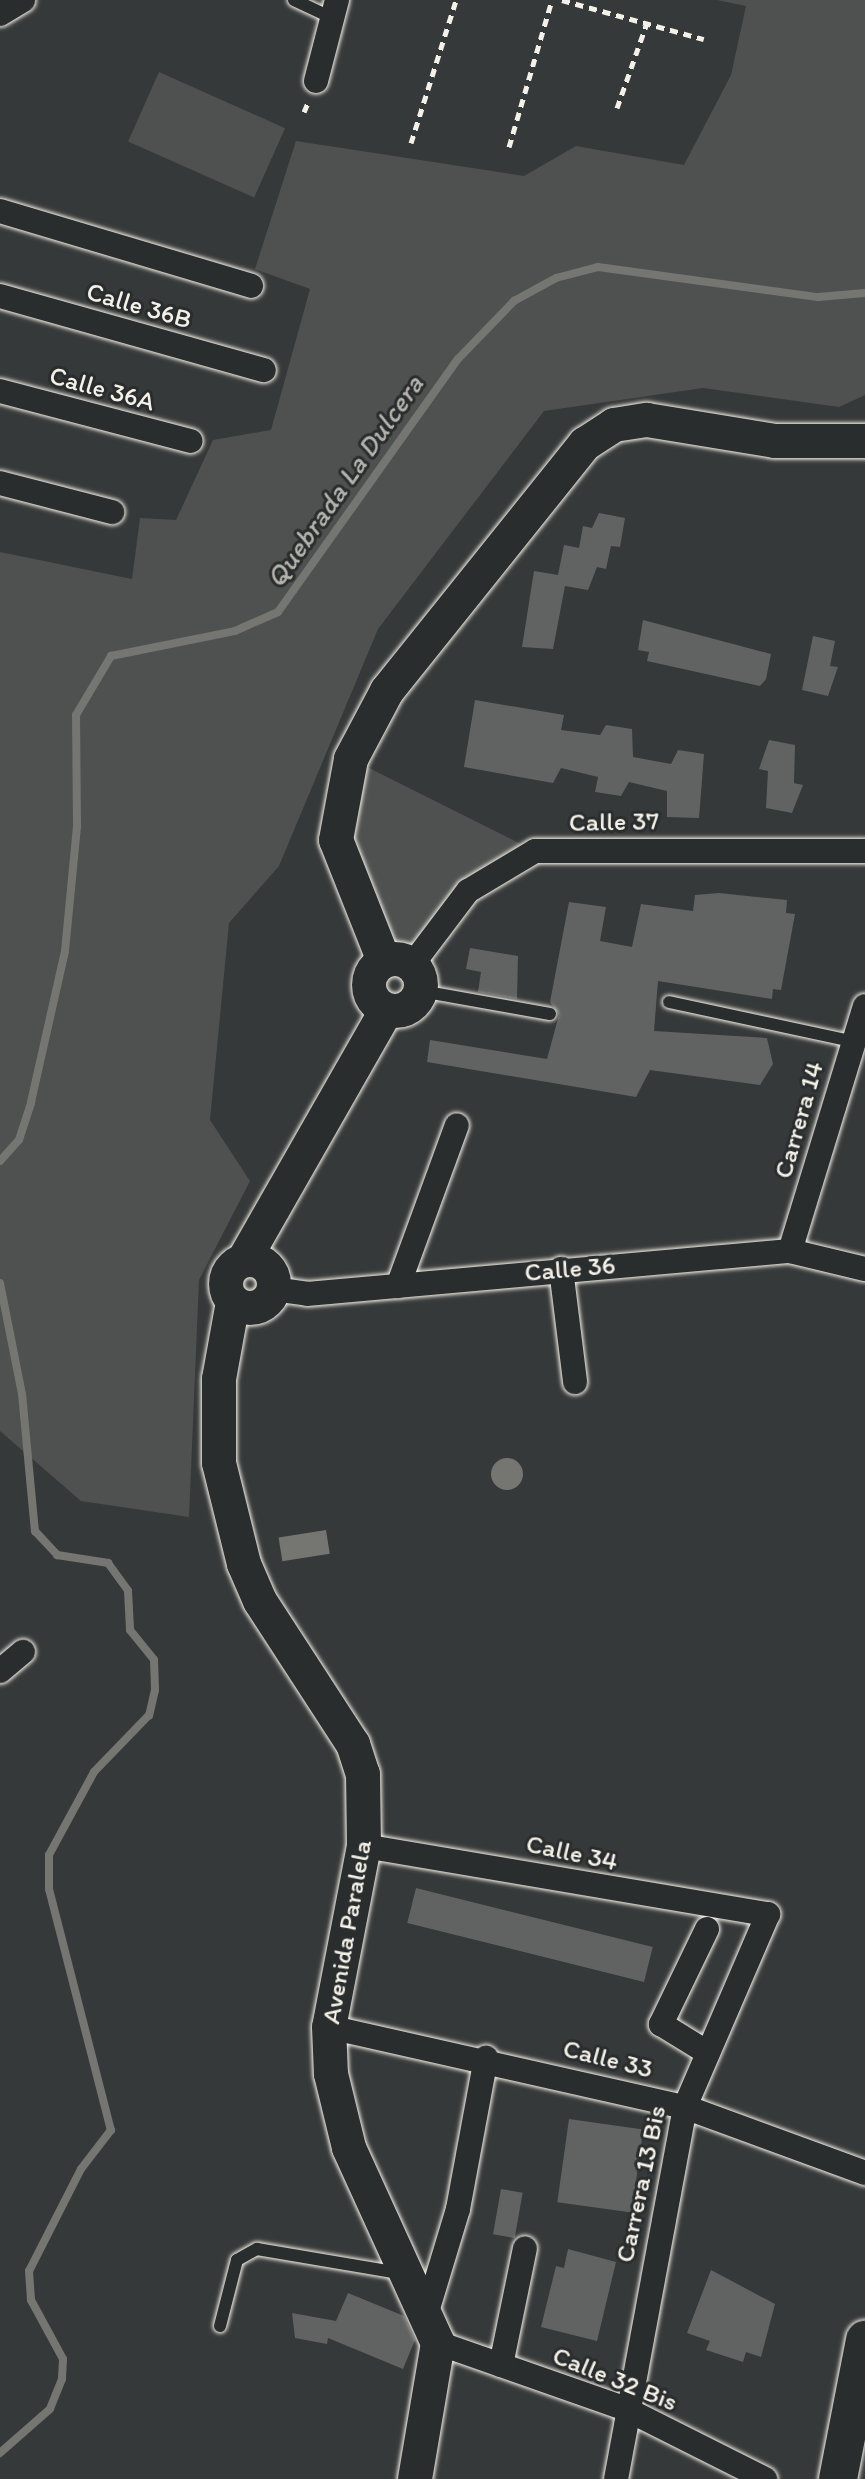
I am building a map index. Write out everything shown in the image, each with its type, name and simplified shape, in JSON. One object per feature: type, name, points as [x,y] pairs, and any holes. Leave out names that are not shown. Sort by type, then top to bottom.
[{"type":"main road","points":[[386,1011],[408,1009],[405,972],[336,840],[351,759],[387,691],[585,444],[614,425],[647,420],[775,441],[865,441]]},
{"type":"main road","points":[[386,1011],[368,986],[405,972]]},
{"type":"main road","points":[[244,1260],[265,1264],[273,1289],[254,1308],[233,1302],[228,1273],[244,1260],[386,1011]]},
{"type":"main road","name":"Avenida Paralela","points":[[233,1302],[219,1379],[219,1463],[228,1502],[260,1601],[353,1744],[363,1774],[364,1846],[329,2027],[334,2108],[432,2329]]},
{"type":"main road","points":[[415,2479],[432,2329]]},
{"type":"main road","points":[[838,2479],[865,2340]]},
{"type":"street","points":[[0,14],[23,0]]},
{"type":"street","points":[[316,81],[335,9]]},
{"type":"street","points":[[0,211],[251,286]]},
{"type":"street","name":"Calle 36B","points":[[0,296],[264,370]]},
{"type":"street","name":"Calle 36A","points":[[0,391],[191,441]]},
{"type":"street","points":[[0,483],[112,512]]},
{"type":"street","name":"Calle 37","points":[[405,972],[468,891],[535,851],[865,851]]},
{"type":"street","name":"Carrera 14","points":[[790,1251],[851,1041],[865,1006]]},
{"type":"street","points":[[398,1286],[457,1125]]},
{"type":"street","name":"Calle 36","points":[[273,1289],[307,1294],[790,1251],[865,1269]]},
{"type":"street","points":[[561,1269],[575,1382]]},
{"type":"street","points":[[0,1671],[23,1652]]},
{"type":"street","name":"Calle 34","points":[[364,1846],[768,1914]]},
{"type":"street","name":"Carrera 13 Bis","points":[[616,2479],[624,2408],[685,2107],[768,1914]]},
{"type":"street","points":[[707,1929],[661,2024],[708,2053]]},
{"type":"street","name":"Calle 33","points":[[329,2027],[486,2058],[685,2107],[865,2173]]},
{"type":"street","points":[[432,2329],[486,2058]]},
{"type":"street","points":[[501,2365],[525,2248]]},
{"type":"street","name":"Calle 32 Bis","points":[[432,2329],[501,2365],[624,2408],[765,2479]]},
{"type":"lane","points":[[294,0],[335,9]]},
{"type":"lane","points":[[405,972],[550,1014]]},
{"type":"lane","points":[[669,1002],[851,1041]]},
{"type":"lane","points":[[220,2326],[237,2260],[257,2249],[410,2275]]},
{"type":"lane","points":[[855,2479],[865,2424]]},
{"type":"path","points":[[411,143],[456,0]]},
{"type":"path","points":[[509,147],[552,0]]},
{"type":"path","points":[[562,0],[704,39]]},
{"type":"path","points":[[617,108],[647,23]]},
{"type":"shaded area","points":[[717,0],[865,0],[865,395],[839,407],[703,388],[544,411],[378,629],[279,866],[229,923],[210,1120],[250,1181],[199,1280],[189,1517],[81,1501],[0,1431],[0,552],[132,579],[140,518],[176,520],[213,440],[271,430],[310,289],[255,269],[296,141],[524,176],[576,146],[684,165],[731,75],[746,6]]},
{"type":"shaded area","points":[[159,72],[285,128],[254,198],[128,141]]},
{"type":"shaded area","points":[[351,759],[535,851],[403,960],[384,961],[340,798]]},
{"type":"shaded area","points":[[507,1458],[518,1463],[523,1474],[518,1485],[507,1490],[496,1485],[491,1474],[496,1463]]},
{"type":"shaded area","points":[[326,1530],[330,1554],[282,1561],[279,1538]]},
{"type":"building","points":[[599,513],[625,518],[620,547],[611,546],[606,569],[597,567],[588,590],[565,586],[553,649],[522,647],[534,571],[558,575],[564,545],[579,548],[583,526],[592,528]]},
{"type":"building","points":[[643,620],[771,654],[766,679],[760,686],[647,661],[649,652],[638,650]]},
{"type":"building","points":[[813,636],[835,641],[830,666],[838,667],[828,696],[802,690]]},
{"type":"building","points":[[475,700],[564,715],[561,730],[600,735],[606,725],[632,729],[633,757],[671,764],[678,750],[704,754],[699,818],[667,817],[667,791],[629,782],[621,796],[595,792],[598,777],[561,768],[553,783],[464,767]]},
{"type":"building","points":[[769,740],[795,745],[794,783],[803,785],[792,813],[766,808],[768,771],[759,769]]},
{"type":"building","points":[[719,893],[787,900],[786,913],[795,914],[781,990],[773,989],[772,999],[658,981],[654,1031],[767,1038],[773,1064],[760,1085],[650,1070],[636,1097],[427,1062],[430,1040],[547,1059],[559,1015],[550,1002],[569,902],[606,907],[600,941],[632,947],[641,904],[693,911],[695,895]]},
{"type":"building","points":[[470,948],[518,956],[517,999],[478,992],[481,972],[466,969]]},
{"type":"building","points":[[416,1888],[653,1947],[644,1982],[407,1923]]},
{"type":"building","points":[[569,2119],[643,2129],[632,2213],[557,2202]]},
{"type":"building","points":[[501,2189],[523,2193],[515,2238],[493,2234]]},
{"type":"building","points":[[568,2249],[616,2262],[597,2341],[541,2327],[556,2266],[564,2268]]},
{"type":"building","points":[[711,2270],[775,2304],[761,2357],[746,2352],[743,2362],[706,2350],[710,2341],[687,2333]]},
{"type":"building","points":[[348,2293],[404,2316],[415,2340],[403,2369],[328,2338],[327,2344],[295,2338],[292,2313],[336,2321]]},
{"type":"waterway","name":"Quebrada La Dulcera","points":[[0,1161],[19,1140],[31,1102],[65,951],[77,826],[76,715],[111,656],[235,631],[278,612],[458,359],[514,301],[556,278],[598,267],[818,297],[865,293]]},
{"type":"waterway","points":[[0,1283],[22,1394],[35,1531],[57,1555],[108,1563],[128,1591],[130,1630],[154,1660],[155,1690],[149,1715],[94,1772],[49,1855],[49,1889],[111,2130],[81,2169],[29,2271],[31,2300],[63,2359],[62,2379],[50,2409],[0,2453]]}]
